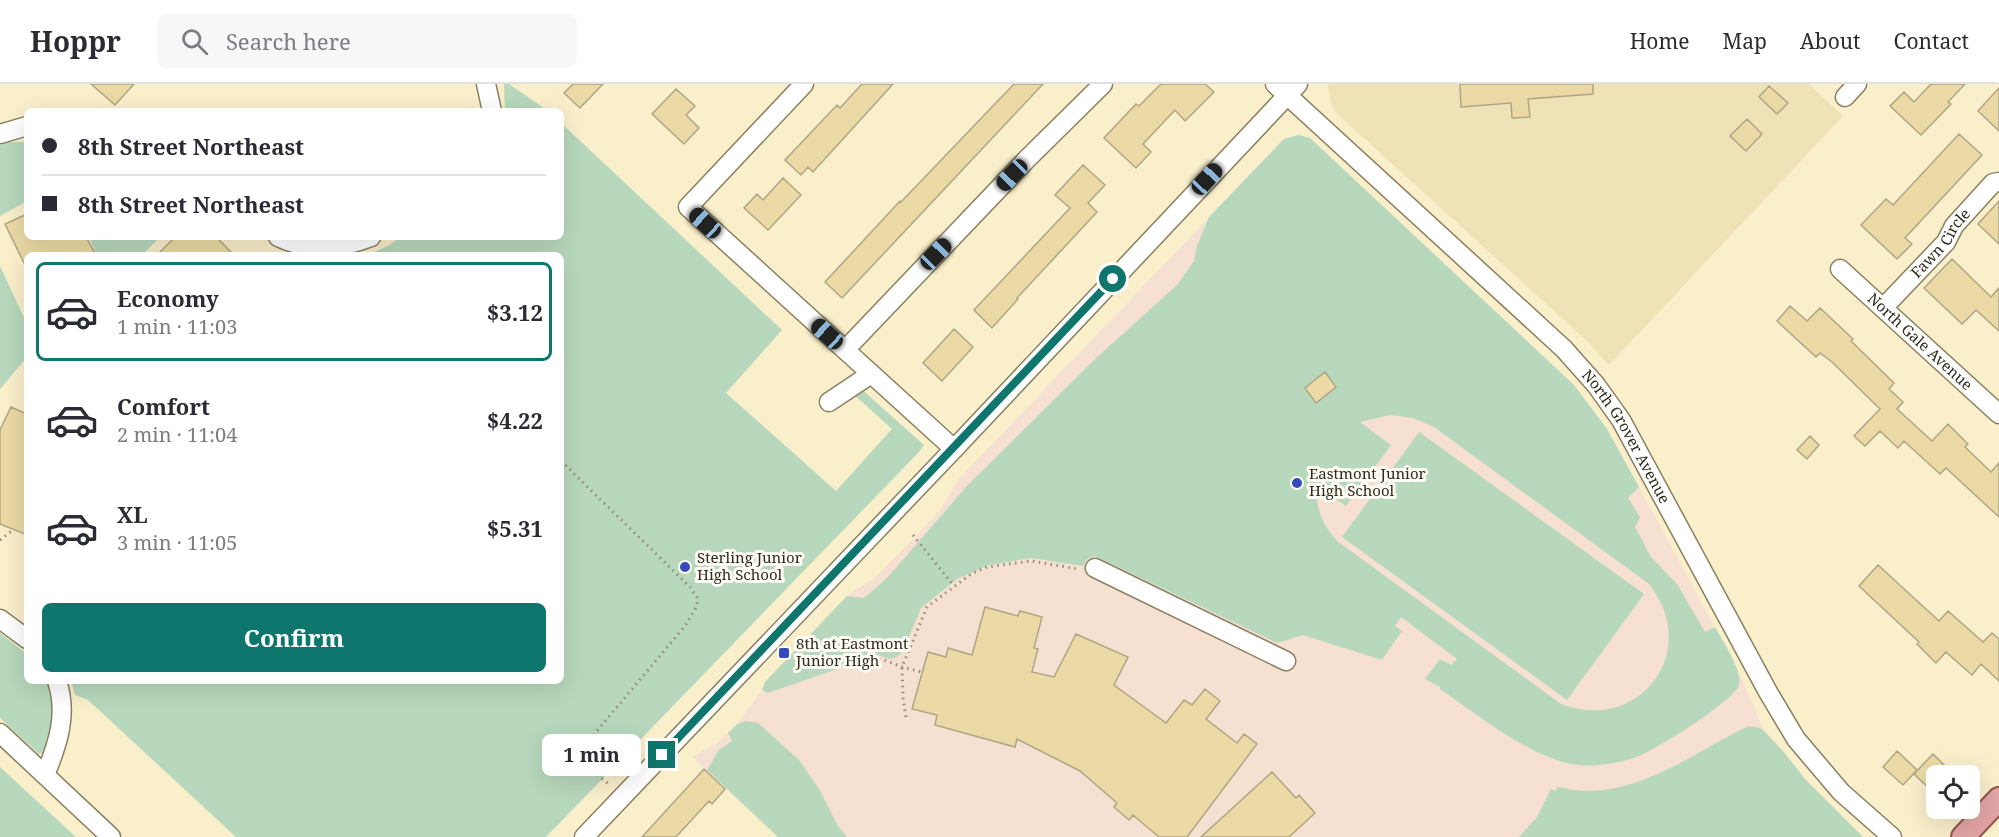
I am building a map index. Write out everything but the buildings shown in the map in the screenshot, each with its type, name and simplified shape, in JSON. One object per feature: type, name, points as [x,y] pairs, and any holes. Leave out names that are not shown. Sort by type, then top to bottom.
[{"type":"main road","points":[[1963,837],[1999,799]]},
{"type":"street","points":[[486,84],[491,108]]},
{"type":"street","points":[[804,84],[688,207],[954,449]]},
{"type":"street","points":[[845,350],[1027,159],[1103,84]]},
{"type":"street","points":[[584,837],[954,449],[1286,88]]},
{"type":"street","name":"North Grover Avenue","points":[[1286,88],[1564,349],[1596,385],[1622,420],[1768,692],[1796,739],[1841,792],[1892,837]]},
{"type":"street","points":[[0,134],[24,127]]},
{"type":"street","name":"Fawn Circle","points":[[1884,308],[1946,242],[1954,226],[1993,183],[1999,182]]},
{"type":"street","points":[[285,240],[321,248],[362,240]]},
{"type":"street","name":"North Gale Avenue","points":[[1840,269],[1999,414]]},
{"type":"street","points":[[829,402],[871,374]]},
{"type":"street","points":[[1095,568],[1286,661]]},
{"type":"street","points":[[0,619],[24,637]]},
{"type":"street","points":[[45,775],[62,723],[63,704],[58,684]]},
{"type":"street","points":[[0,734],[111,837]]},
{"type":"path","points":[[564,464],[669,566],[697,597],[697,606],[685,626],[586,744],[583,754],[585,763],[611,786]]},
{"type":"path","points":[[0,540],[13,530]]},
{"type":"path","points":[[913,535],[954,586]]},
{"type":"path","points":[[906,717],[902,668],[927,607],[971,574],[987,567],[1031,561],[1082,570],[1095,568]]},
{"type":"path","points":[[856,666],[876,659],[922,672]]},
{"type":"shaded area","points":[[1328,84],[1809,84],[1843,116],[1609,365],[1586,340],[1336,113],[1330,100]]},
{"type":"shaded area","name":"Eastmont Junior High School","points":[[1299,135],[1310,138],[1574,385],[1607,429],[1639,487],[1738,670],[1765,732],[1805,779],[1863,837],[778,837],[692,757],[719,742],[736,725],[762,690],[765,682],[847,596],[877,576],[915,537],[939,511],[959,479],[1284,139]]},
{"type":"green space","points":[[504,84],[509,84],[544,108],[505,108]]},
{"type":"green space","name":"Sterling Junior High School","points":[[564,126],[782,330],[726,393],[836,491],[892,429],[852,393],[859,387],[924,445],[546,837],[236,837],[88,700],[75,695],[72,684],[564,684],[564,252],[374,252],[396,240],[564,240]]},
{"type":"green space","points":[[1299,135],[1310,138],[1574,385],[1607,429],[1639,487],[1628,498],[1640,517],[1635,527],[1651,557],[1677,584],[1705,632],[1715,627],[1731,656],[1739,679],[1739,685],[1734,692],[1695,723],[1641,755],[1610,764],[1578,765],[1543,755],[1525,746],[1425,679],[1440,659],[1451,665],[1457,659],[1401,617],[1395,626],[1402,631],[1382,660],[1303,635],[1277,643],[1095,556],[1087,559],[1083,566],[1031,558],[989,565],[957,579],[921,608],[903,651],[897,657],[889,659],[878,655],[768,693],[762,690],[765,682],[847,596],[864,598],[887,578],[967,486],[1094,360],[1177,285],[1194,261],[1197,246],[1209,217],[1284,139]],"holes":[[[1390,415],[1413,418],[1434,427],[1649,584],[1664,610],[1669,635],[1665,659],[1654,680],[1638,697],[1616,707],[1590,710],[1561,704],[1337,541],[1332,535],[1319,510],[1317,487],[1346,506],[1391,445],[1360,422]]]},
{"type":"green space","points":[[4,142],[24,142],[24,203],[0,216],[0,145]]},
{"type":"green space","points":[[90,240],[157,240],[145,252],[96,252]]},
{"type":"green space","points":[[0,266],[24,318],[24,361],[0,389]]},
{"type":"green space","points":[[1419,432],[1644,594],[1567,700],[1342,537]]},
{"type":"green space","points":[[0,633],[24,652],[24,684],[47,684],[54,707],[49,746],[45,752],[39,754],[0,718]]},
{"type":"green space","points":[[745,721],[758,723],[799,760],[819,789],[838,826],[847,837],[778,837],[707,770],[719,750],[732,741],[728,733],[736,725]]},
{"type":"green space","points":[[1748,726],[1760,728],[1765,732],[1805,779],[1863,837],[1519,837],[1537,817],[1551,789],[1555,791],[1558,787],[1585,791],[1629,784],[1670,768]]},
{"type":"green space","points":[[0,767],[76,837],[0,837]]},
{"type":"place","name":"Eastmont Junior High School","points":[[1297,483]]},
{"type":"place","name":"Sterling Junior High School","points":[[685,567]]},
{"type":"place","name":"8th at Eastmont Junior High","points":[[784,653]]},
{"type":"route","points":[[662,755],[1113,279]]}]
